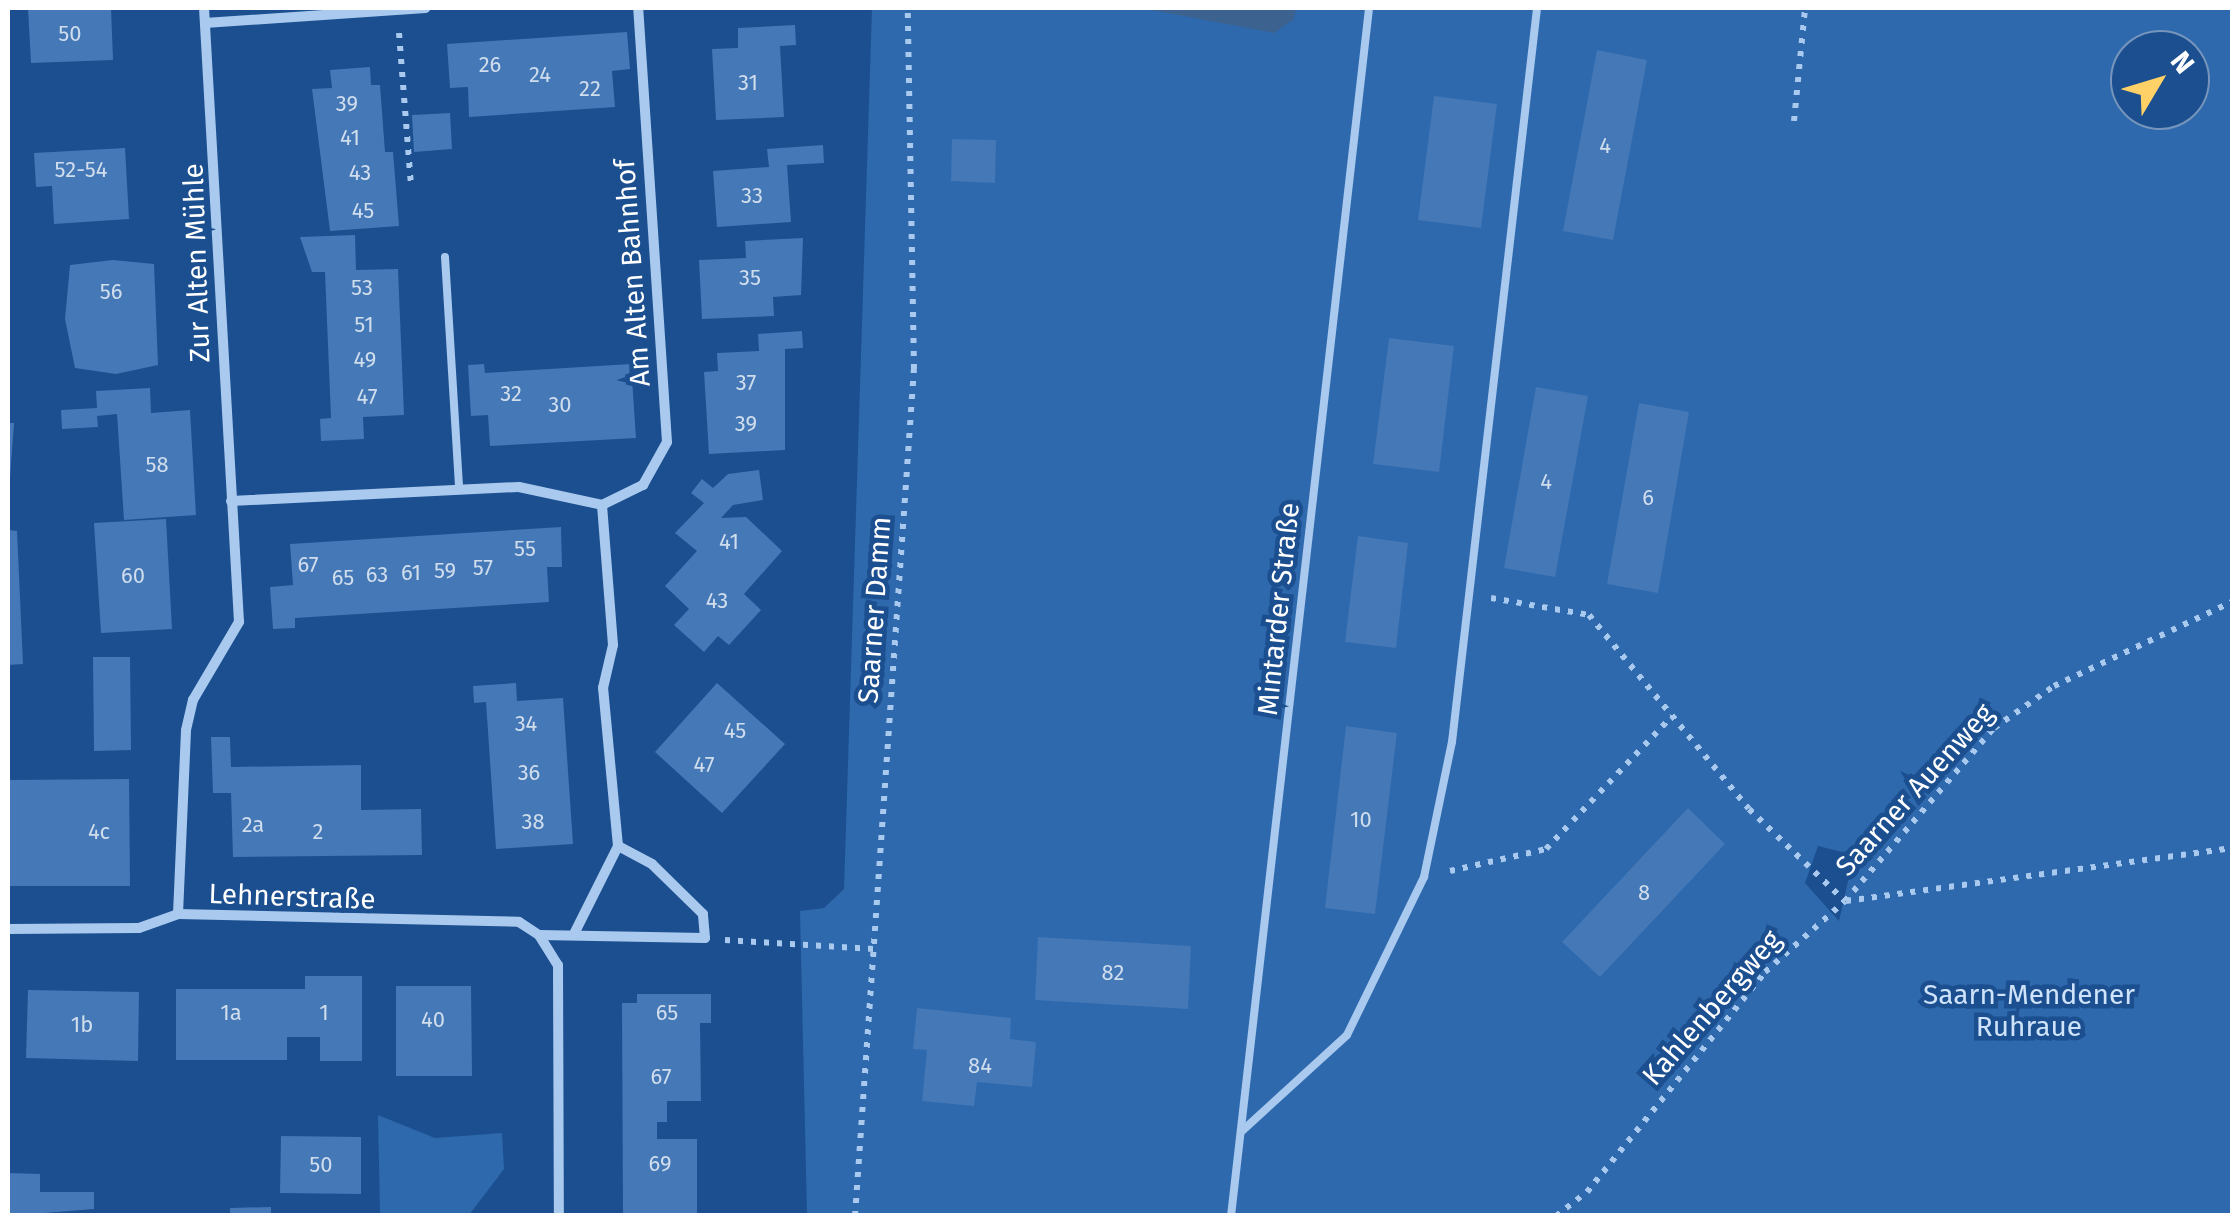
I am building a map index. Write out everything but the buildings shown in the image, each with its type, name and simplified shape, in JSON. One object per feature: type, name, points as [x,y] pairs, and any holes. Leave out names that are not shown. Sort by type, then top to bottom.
[{"type":"street","name":"Zur Alten Mühle","points":[[178,914],[186,730],[193,700],[239,622],[204,8]]},
{"type":"street","points":[[205,23],[425,8]]},
{"type":"street","name":"Am Alten Bahnhof","points":[[602,505],[643,485],[666,442],[638,8]]},
{"type":"street","points":[[231,502],[519,486],[602,505],[613,645],[602,688],[618,846],[574,934],[704,938],[703,914],[652,864],[618,846]]},
{"type":"street","name":"Lehnerstraße","points":[[8,929],[139,928],[178,914],[518,922],[539,935],[574,934]]},
{"type":"street","points":[[539,935],[558,965],[560,1216]]},
{"type":"lane","name":"Mintarder Straße","points":[[1231,1216],[1370,8]]},
{"type":"lane","points":[[1242,1131],[1347,1034],[1424,877],[1452,742],[1466,593],[1536,8]]},
{"type":"lane","points":[[445,256],[459,488]]},
{"type":"path","name":"Saarner Damm","points":[[855,1216],[914,369],[908,8]]},
{"type":"path","points":[[1794,121],[1804,8]]},
{"type":"path","points":[[397,12],[411,186]]},
{"type":"path","points":[[1466,593],[1589,614],[1749,809],[1845,901],[2232,848]]},
{"type":"path","name":"Saarner Auenweg","points":[[1845,901],[1994,728],[2054,686],[2232,602]]},
{"type":"path","points":[[1424,877],[1546,849],[1672,716]]},
{"type":"path","name":"Kahlenbergweg","points":[[1556,1216],[1587,1192],[1766,972],[1845,901]]},
{"type":"path","points":[[704,938],[874,949]]},
{"type":"green space","name":"Saarn-Mendener Ruhraue","points":[[872,8],[2232,8],[2232,1215],[807,1215],[800,911],[824,908],[844,889]],"holes":[[[1818,846],[1854,855],[1839,921],[1805,883]]]},
{"type":"green space","points":[[378,1115],[435,1138],[502,1133],[504,1169],[469,1215],[380,1215]]},
{"type":"shaded area","points":[[1141,8],[1296,8],[1294,19],[1274,33]]}]
